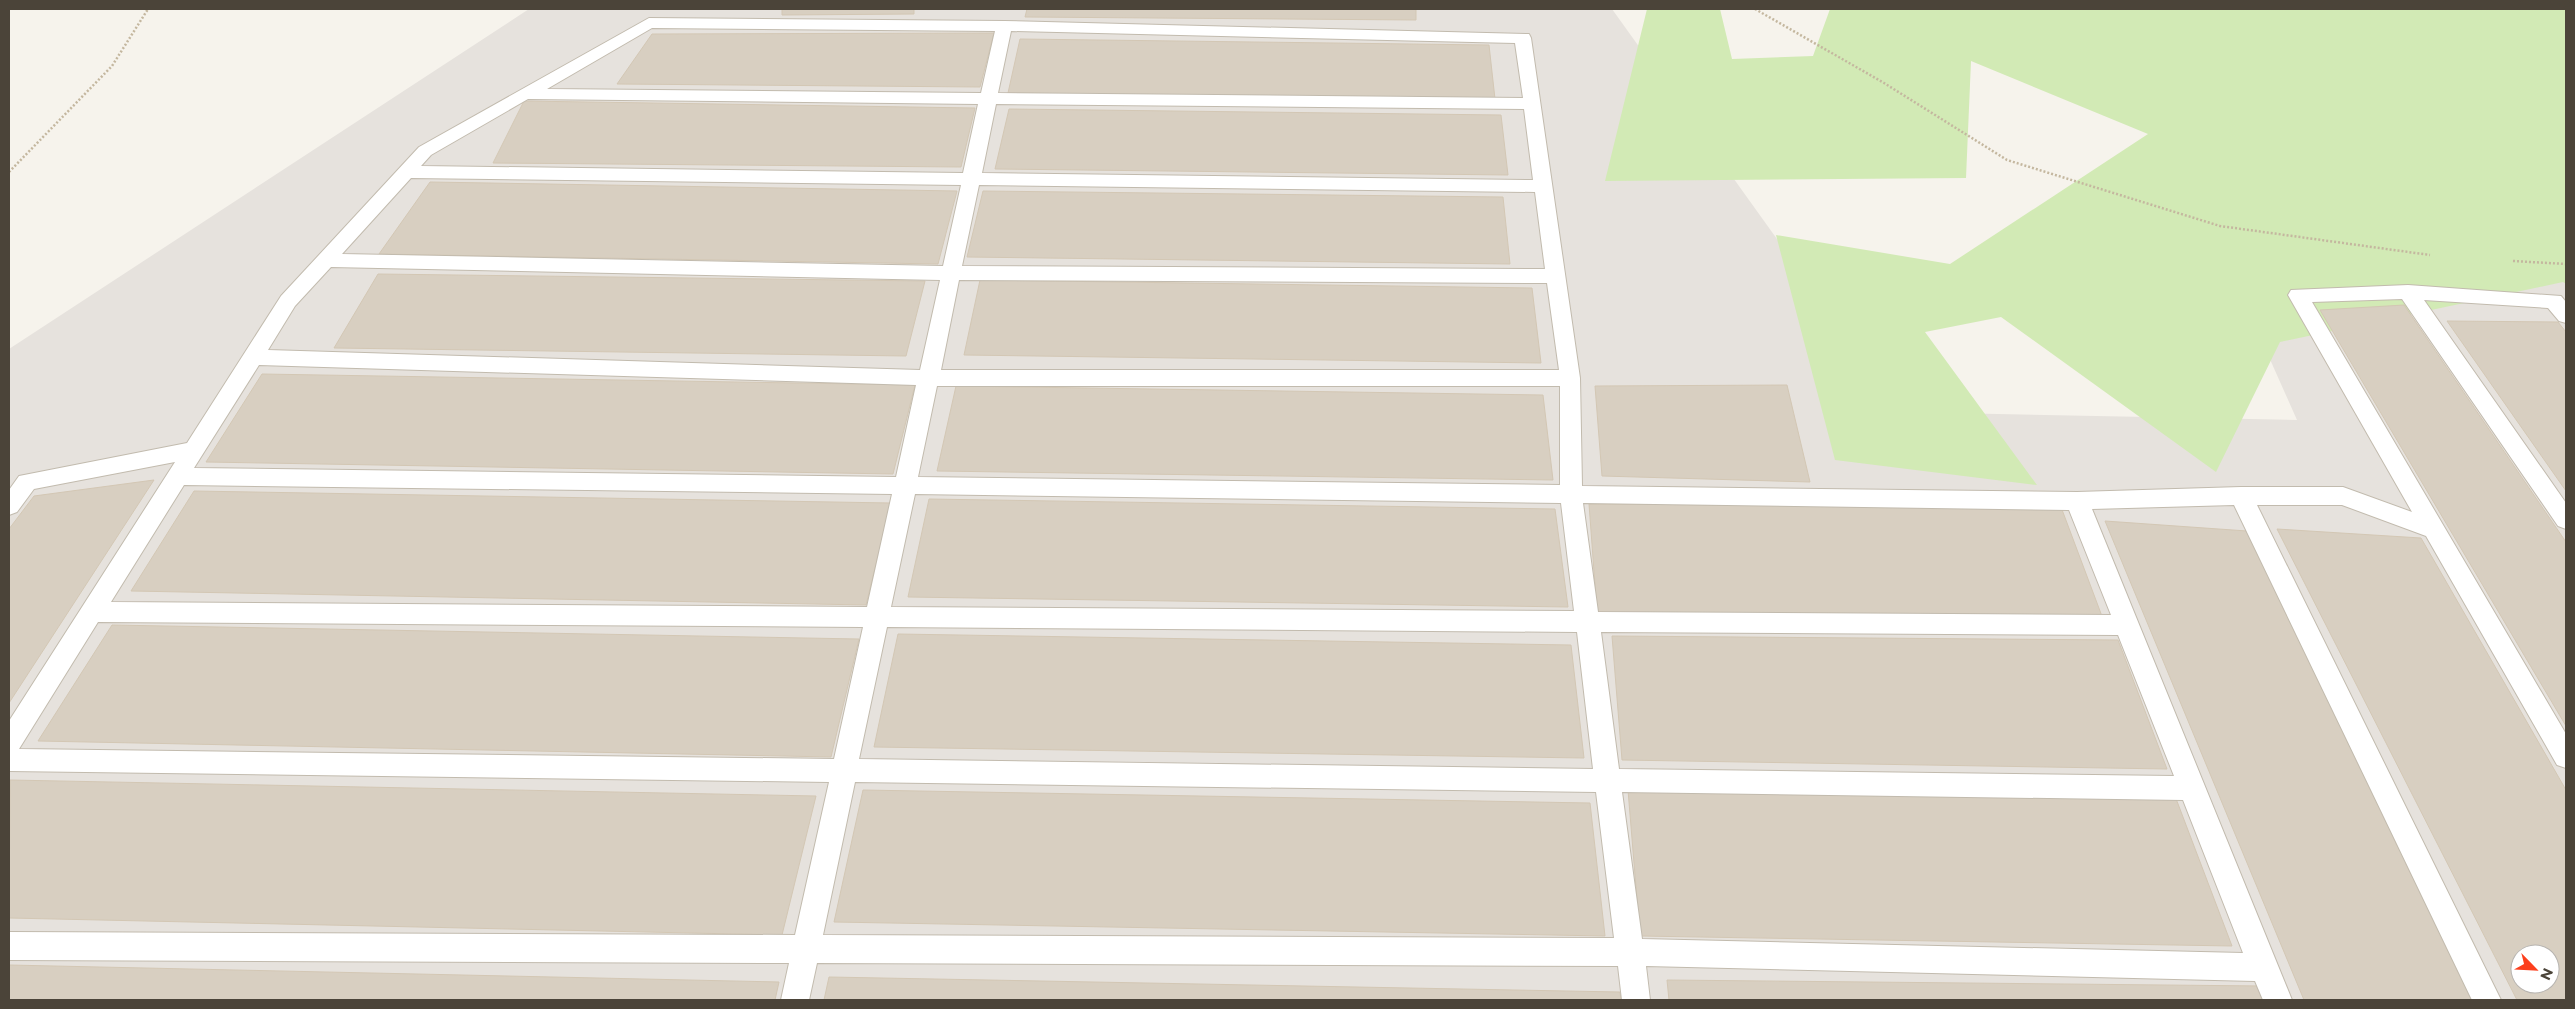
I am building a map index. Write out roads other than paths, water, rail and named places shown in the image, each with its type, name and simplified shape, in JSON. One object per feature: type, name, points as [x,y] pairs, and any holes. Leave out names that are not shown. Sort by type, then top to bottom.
[{"type":"lane","points":[[9,743],[288,301],[425,151],[649,23],[1004,26],[1523,38],[1554,276],[1570,378],[1571,495],[1636,1000]]},
{"type":"lane","points":[[795,1000],[1004,26]]},
{"type":"lane","points":[[524,94],[1532,104]]},
{"type":"lane","points":[[405,172],[1542,186]]},
{"type":"lane","points":[[326,260],[951,273],[1554,276]]},
{"type":"lane","points":[[2566,316],[2554,301],[2408,292],[2298,295],[2566,757]]},
{"type":"lane","points":[[2408,292],[2566,520]]},
{"type":"lane","points":[[253,357],[928,378],[1570,378]]},
{"type":"lane","points":[[9,506],[27,482],[194,450]]},
{"type":"lane","points":[[177,476],[2077,501],[2241,496],[2343,496],[2435,530]]},
{"type":"lane","points":[[2241,496],[2487,1000]]},
{"type":"lane","points":[[2077,501],[2263,967],[2278,1000]]},
{"type":"lane","points":[[91,612],[2127,626]]},
{"type":"lane","points":[[9,760],[2192,788]]},
{"type":"lane","points":[[9,946],[1630,952],[2263,967]]}]
